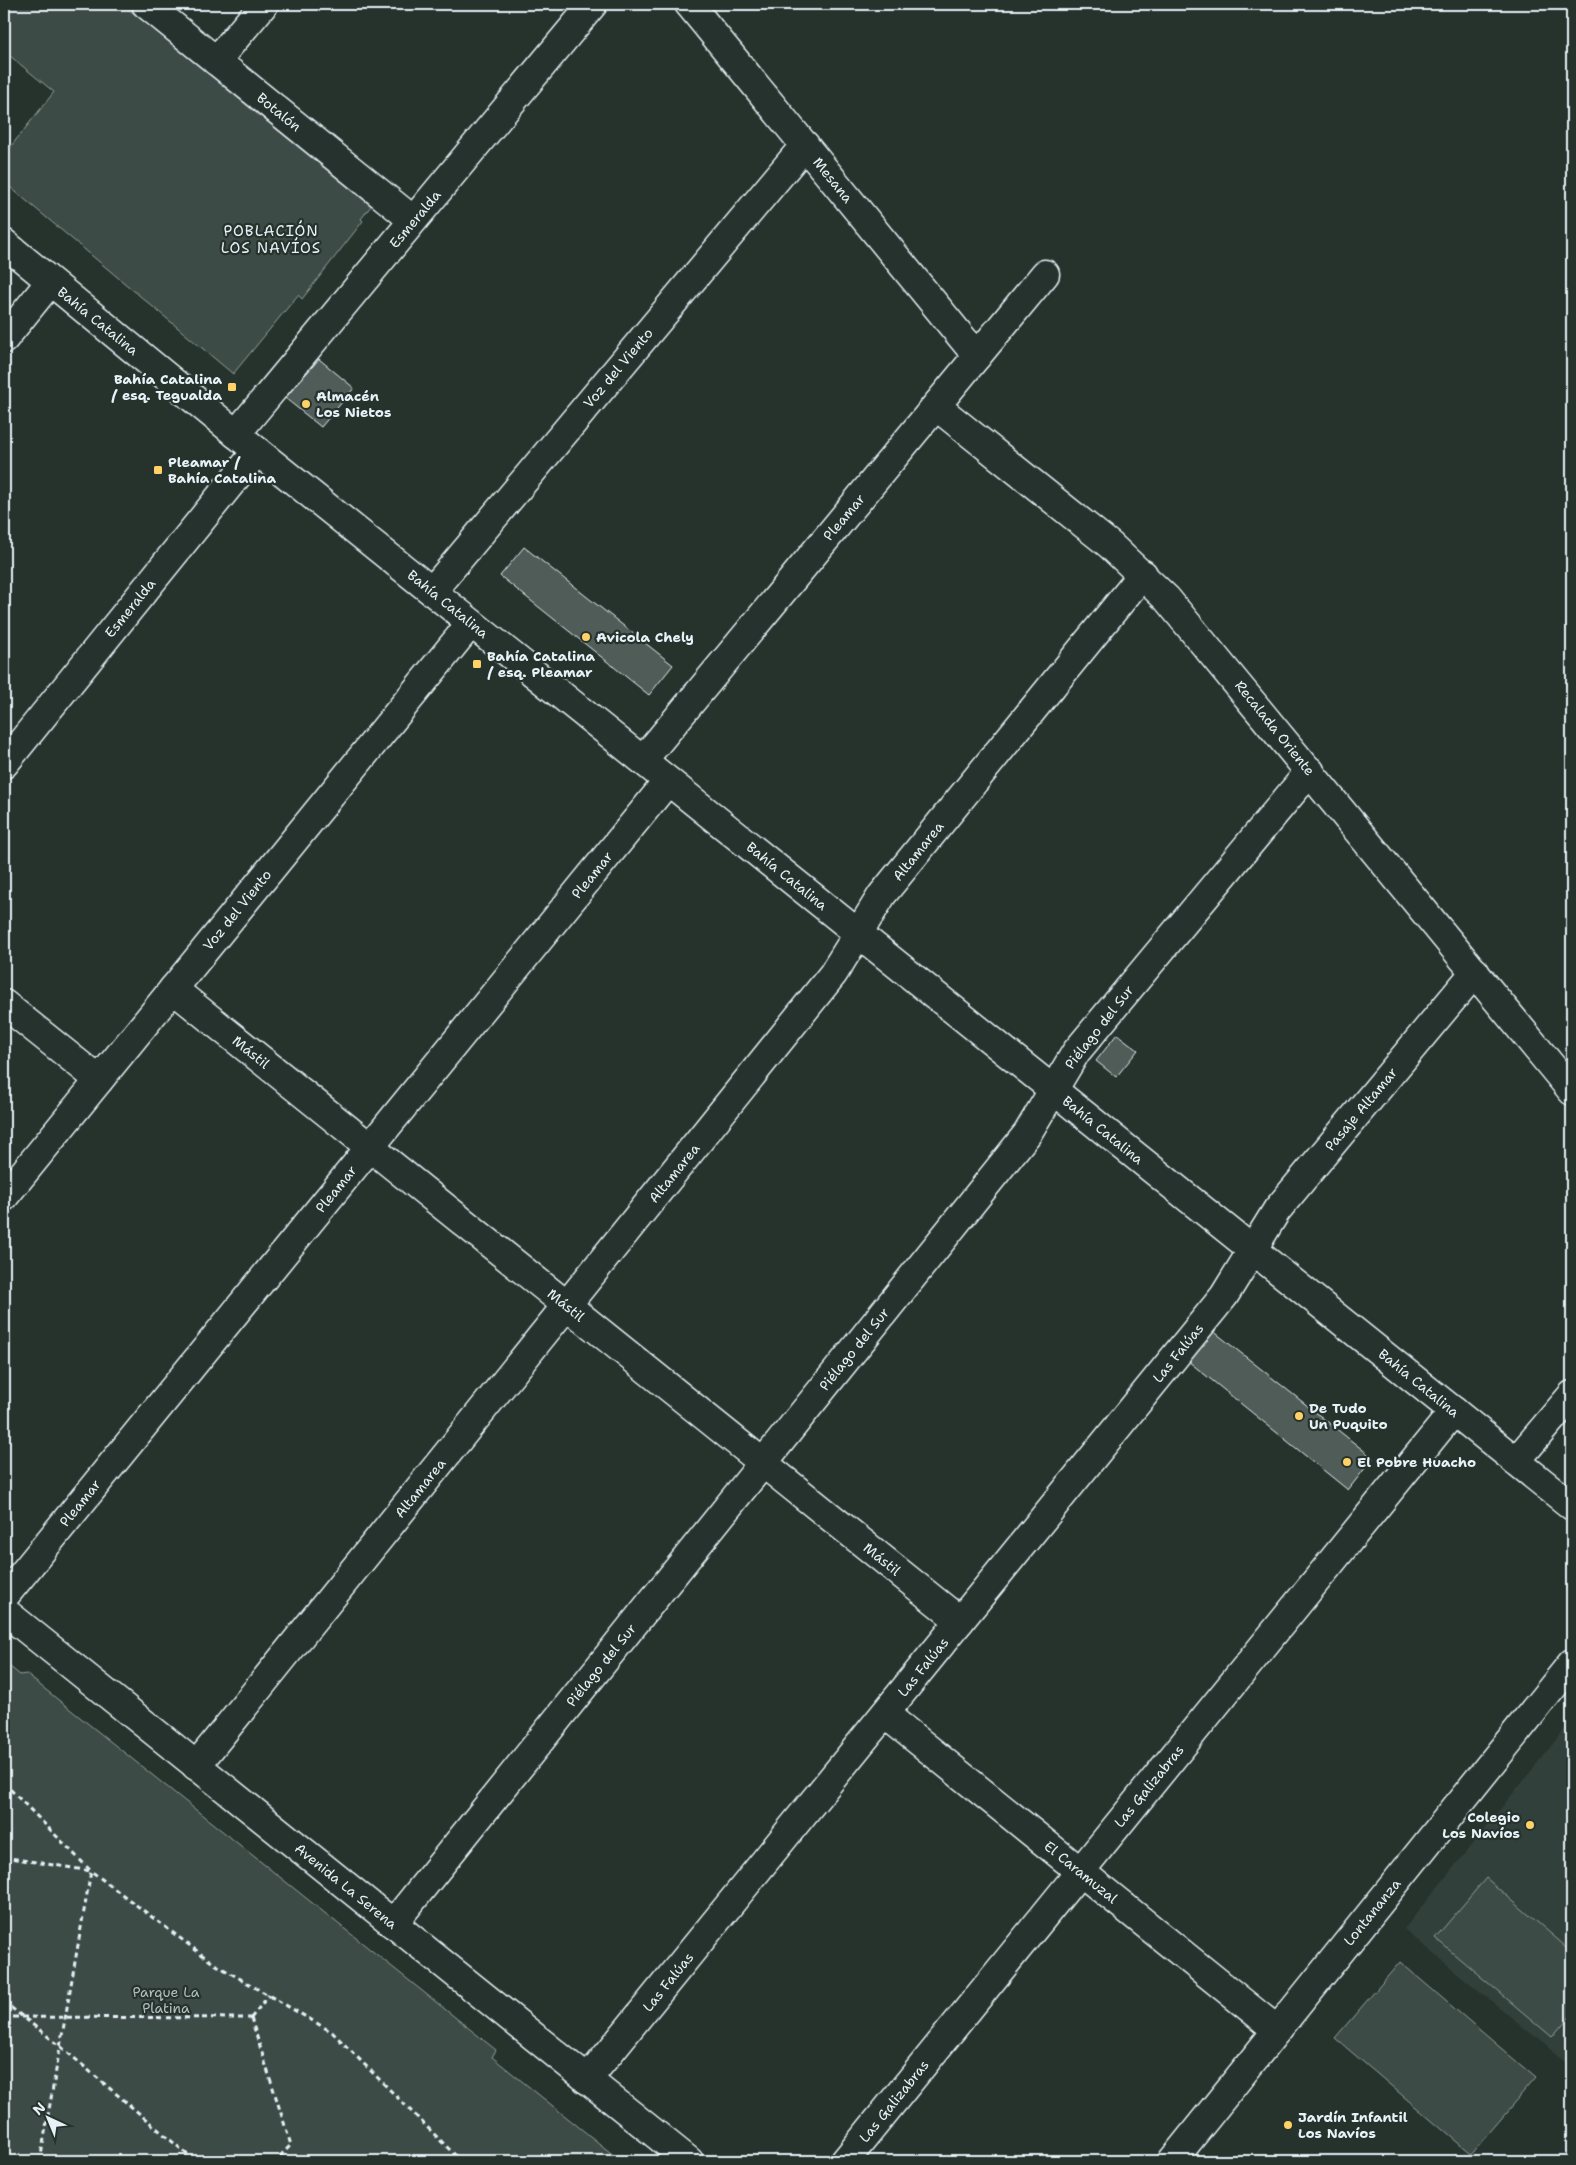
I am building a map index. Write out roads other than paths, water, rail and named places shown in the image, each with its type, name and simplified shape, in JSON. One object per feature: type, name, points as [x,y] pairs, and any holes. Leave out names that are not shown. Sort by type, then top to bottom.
[{"type":"street","name":"Botalón","points":[[146,4],[413,220]]},
{"type":"street","points":[[216,61],[264,4]]},
{"type":"street","name":"Esmeralda","points":[[236,434],[593,4]]},
{"type":"street","name":"Mesana","points":[[689,4],[977,356]]},
{"type":"street","name":"Voz del Viento","points":[[432,591],[805,145]]},
{"type":"street","name":"Bahía Catalina","points":[[4,243],[257,451],[1572,1506]]},
{"type":"street","name":"Pleamar","points":[[643,760],[1045,274]]},
{"type":"street","points":[[4,339],[50,282]]},
{"type":"street","name":"Recalada Oriente","points":[[936,406],[1072,513],[1143,574],[1191,626],[1572,1091]]},
{"type":"street","name":"Esmeralda","points":[[4,764],[257,451]]},
{"type":"street","name":"Altamarea","points":[[196,1766],[833,974],[882,895],[1143,574]]},
{"type":"street","name":"Voz del Viento","points":[[4,1197],[471,623]]},
{"type":"street","name":"Piélago del Sur","points":[[393,1924],[1027,1134],[1076,1052],[1310,771]]},
{"type":"street","name":"Pleamar","points":[[4,1597],[668,781]]},
{"type":"street","name":"Pasaje Altamar","points":[[1253,1250],[1277,1210],[1475,972]]},
{"type":"street","name":"Mástil","points":[[173,989],[960,1621]]},
{"type":"street","points":[[4,1004],[99,1080]]},
{"type":"street","name":"Las Falúas","points":[[587,2080],[1224,1296],[1253,1250]]},
{"type":"street","points":[[1516,1461],[1572,1395]]},
{"type":"street","name":"Las Galizabras","points":[[845,2161],[1454,1411]]},
{"type":"street","name":"Avenida La Serena","points":[[4,1612],[689,2161]]},
{"type":"street","name":"Lontananza","points":[[1172,2161],[1572,1663]]},
{"type":"street","name":"El Caramuzal","points":[[885,1714],[1277,2030]]},
{"type":"place","name":"Bahía Catalina / esq. Tegualda","points":[[232,387]]},
{"type":"place","name":"Almacén Los Nietos","points":[[306,404]]},
{"type":"place","name":"Pleamar / Bahía Catalina","points":[[158,470]]},
{"type":"place","name":"Avicola Chely","points":[[586,637]]},
{"type":"place","name":"Bahía Catalina / esq. Pleamar","points":[[477,664]]},
{"type":"place","name":"De Tudo Un Puquito","points":[[1299,1416]]},
{"type":"place","name":"El Pobre Huacho","points":[[1347,1462]]},
{"type":"place","name":"Colegio Los Navíos","points":[[1530,1825]]},
{"type":"place","name":"Jardín Infantil Los Navíos","points":[[1288,2125]]},
{"type":"district","name":"POBLACIÓN LOS NAVÍOS","points":[[271,240]]},
{"type":"park label","name":"Parque La Platina","points":[[166,2000]]}]
